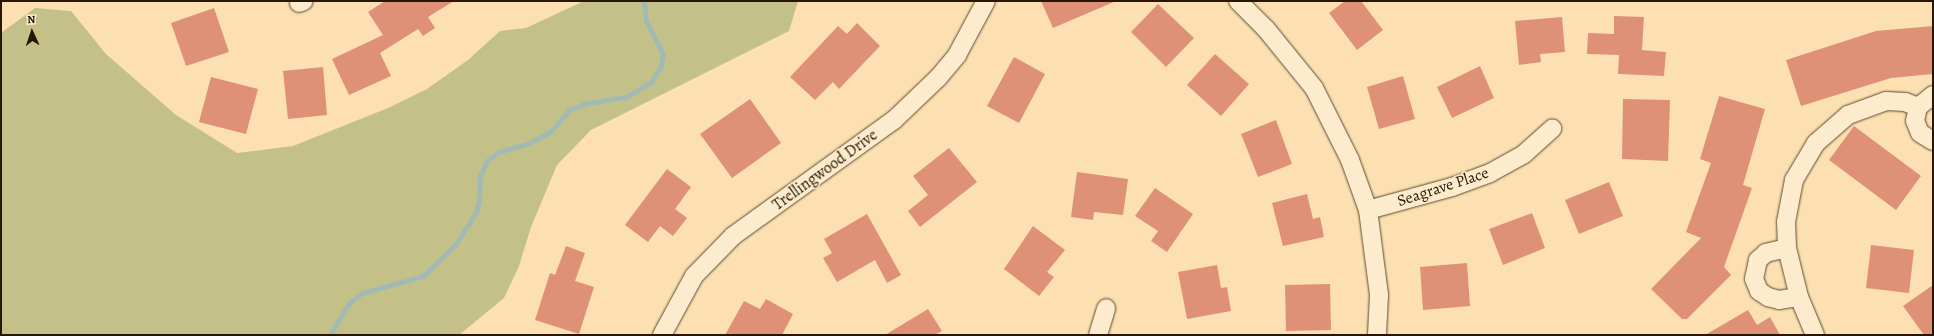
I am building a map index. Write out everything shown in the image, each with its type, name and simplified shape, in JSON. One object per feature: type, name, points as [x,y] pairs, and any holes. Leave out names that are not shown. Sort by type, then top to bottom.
[{"type":"street","name":"Trellingwood Drive","points":[[662,335],[694,276],[733,236],[894,120],[938,78],[957,55],[986,1]]},
{"type":"street","points":[[1238,1],[1266,29],[1314,88],[1335,125],[1368,210],[1379,295],[1377,335]]},
{"type":"street","points":[[1933,95],[1918,108],[1916,125],[1920,133],[1933,141]]},
{"type":"street","points":[[1815,335],[1799,297],[1787,248],[1788,201],[1800,167],[1816,143],[1848,115],[1868,106],[1886,101],[1905,102],[1918,108]]},
{"type":"street","name":"Seagrave Place","points":[[1368,210],[1452,187],[1490,173],[1524,154],[1552,129]]},
{"type":"street","points":[[1787,248],[1766,253],[1758,260],[1754,279],[1759,291],[1768,297],[1779,300],[1799,297]]},
{"type":"street","points":[[1098,335],[1106,308]]},
{"type":"shaded area","points":[[584,1],[798,1],[789,31],[591,130],[557,165],[531,227],[519,266],[504,298],[459,335],[1,335],[1,33],[35,8],[71,11],[106,54],[176,115],[237,153],[293,146],[388,108],[427,89],[468,60],[500,31],[526,28]]},
{"type":"building","points":[[385,1],[454,1],[428,17],[435,28],[423,36],[418,29],[380,53],[391,76],[349,95],[332,59],[383,35],[368,12]]},
{"type":"building","points":[[1041,1],[1116,1],[1053,28]]},
{"type":"building","points":[[1345,1],[1361,1],[1383,30],[1357,50],[1329,13]]},
{"type":"building","points":[[1158,4],[1194,38],[1166,67],[1131,32]]},
{"type":"building","points":[[214,8],[229,52],[186,66],[171,23]]},
{"type":"building","points":[[1614,16],[1644,17],[1642,50],[1666,52],[1664,76],[1618,74],[1619,55],[1587,54],[1588,33],[1614,34]]},
{"type":"building","points":[[1562,17],[1565,52],[1540,54],[1541,62],[1519,65],[1515,21]]},
{"type":"building","points":[[857,23],[880,46],[839,89],[833,82],[815,100],[790,77],[838,26],[847,34]]},
{"type":"building","points":[[1933,26],[1933,74],[1891,78],[1801,106],[1786,60],[1876,31]]},
{"type":"building","points":[[1215,54],[1249,84],[1221,116],[1187,85]]},
{"type":"building","points":[[1014,57],[1045,74],[1019,123],[987,106]]},
{"type":"building","points":[[1480,66],[1494,98],[1452,118],[1437,87]]},
{"type":"building","points":[[323,67],[327,115],[288,119],[283,71]]},
{"type":"building","points":[[1403,76],[1415,119],[1379,129],[1367,87]]},
{"type":"building","points":[[211,77],[258,89],[246,134],[199,122]]},
{"type":"building","points":[[1719,96],[1765,109],[1743,185],[1752,188],[1724,267],[1731,275],[1687,319],[1682,319],[1651,289],[1701,238],[1686,232],[1711,163],[1700,159]]},
{"type":"building","points":[[750,99],[781,143],[732,178],[700,134]]},
{"type":"building","points":[[1623,99],[1670,100],[1668,161],[1622,159]]},
{"type":"building","points":[[1276,120],[1292,164],[1258,177],[1241,134]]},
{"type":"building","points":[[1854,126],[1921,176],[1896,210],[1829,160]]},
{"type":"building","points":[[949,148],[977,182],[920,227],[908,211],[928,195],[913,176]]},
{"type":"building","points":[[667,169],[691,187],[675,209],[687,218],[673,236],[660,226],[648,242],[625,225]]},
{"type":"building","points":[[1077,172],[1128,179],[1123,215],[1094,212],[1093,220],[1071,217]]},
{"type":"building","points":[[1609,182],[1623,216],[1579,234],[1565,200]]},
{"type":"building","points":[[1155,188],[1193,214],[1167,252],[1151,241],[1158,231],[1135,216]]},
{"type":"building","points":[[1307,194],[1313,219],[1320,217],[1324,237],[1283,246],[1272,203]]},
{"type":"building","points":[[1532,213],[1545,248],[1503,265],[1489,229]]},
{"type":"building","points":[[867,214],[901,275],[887,283],[875,260],[837,282],[823,258],[832,253],[824,239]]},
{"type":"building","points":[[1033,226],[1065,250],[1047,272],[1054,277],[1039,296],[1004,269]]},
{"type":"building","points":[[1871,245],[1914,250],[1909,293],[1866,288]]},
{"type":"building","points":[[566,246],[585,253],[575,281],[594,287],[579,334],[535,320],[550,273],[555,275]]},
{"type":"building","points":[[1467,263],[1470,306],[1423,310],[1420,267]]},
{"type":"building","points":[[1217,265],[1221,288],[1227,287],[1231,311],[1187,319],[1178,272]]},
{"type":"building","points":[[1330,284],[1331,330],[1286,331],[1285,285]]},
{"type":"building","points":[[1933,285],[1933,335],[1924,335],[1903,306]]},
{"type":"building","points":[[766,299],[793,314],[782,335],[725,335],[744,301],[760,309]]},
{"type":"building","points":[[928,309],[942,331],[935,335],[885,335]]},
{"type":"building","points":[[1748,310],[1757,325],[1770,317],[1780,335],[1705,335]]},
{"type":"waterway","points":[[330,335],[349,303],[362,293],[423,276],[455,245],[475,214],[479,202],[480,176],[487,161],[498,152],[529,143],[550,132],[569,110],[587,103],[626,97],[651,82],[660,68],[663,54],[646,21],[644,1]]}]
